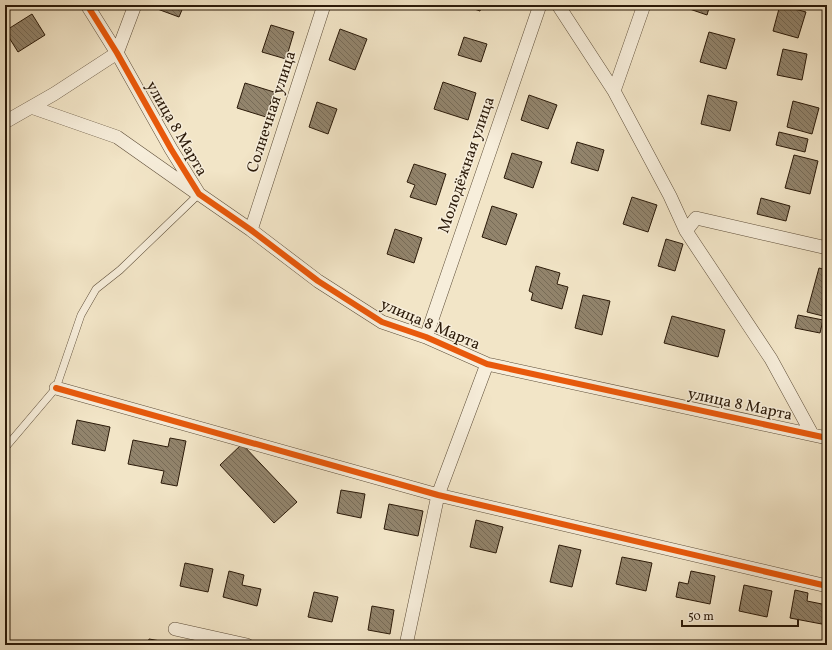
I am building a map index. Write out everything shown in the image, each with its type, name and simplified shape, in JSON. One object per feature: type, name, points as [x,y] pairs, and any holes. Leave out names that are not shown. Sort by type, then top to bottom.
[{"type":"street","name":"улица 8 Марта","points":[[87,5],[117,53],[171,149],[199,194],[251,230],[318,281],[382,322],[426,337],[487,364],[827,438]]},
{"type":"street","points":[[5,122],[117,53],[135,5]]},
{"type":"street","name":"Солнечная улица","points":[[251,230],[324,5]]},
{"type":"street","name":"Молодёжная улица","points":[[426,337],[540,5]]},
{"type":"street","points":[[558,5],[614,91],[670,196],[686,231],[771,359],[812,434]]},
{"type":"street","points":[[614,91],[644,5]]},
{"type":"street","points":[[31,107],[117,137],[199,194]]},
{"type":"street","points":[[686,231],[696,218],[827,248]]},
{"type":"street","points":[[406,645],[438,495],[487,364]]},
{"type":"street","points":[[56,388],[438,495],[827,586]]},
{"type":"street","points":[[175,629],[247,645]]},
{"type":"lane","points":[[5,448],[56,388],[81,315],[96,289],[120,270],[199,194]]},
{"type":"building","points":[[152,5],[184,5],[179,17],[152,7]]},
{"type":"building","points":[[463,5],[482,5],[480,11]]},
{"type":"building","points":[[678,5],[710,5],[707,15]]},
{"type":"building","points":[[780,5],[806,12],[798,38],[773,31]]},
{"type":"building","points":[[32,14],[45,35],[18,52],[5,31]]},
{"type":"building","points":[[271,25],[294,32],[286,59],[262,52]]},
{"type":"building","points":[[340,29],[367,39],[355,70],[329,60]]},
{"type":"building","points":[[709,32],[735,39],[726,69],[700,62]]},
{"type":"building","points":[[464,37],[487,44],[481,62],[458,55]]},
{"type":"building","points":[[783,49],[807,54],[802,80],[777,75]]},
{"type":"building","points":[[443,82],[476,93],[468,120],[434,109]]},
{"type":"building","points":[[245,83],[274,92],[266,117],[237,108]]},
{"type":"building","points":[[529,95],[557,105],[548,129],[521,120]]},
{"type":"building","points":[[708,95],[737,102],[730,131],[701,124]]},
{"type":"building","points":[[793,101],[819,108],[812,134],[787,127]]},
{"type":"building","points":[[317,102],[337,109],[328,134],[309,127]]},
{"type":"building","points":[[779,132],[808,139],[805,152],[776,145]]},
{"type":"building","points":[[577,142],[604,150],[598,171],[571,163]]},
{"type":"building","points":[[512,153],[542,162],[533,188],[504,178]]},
{"type":"building","points":[[794,155],[818,161],[810,194],[785,188]]},
{"type":"building","points":[[414,164],[446,174],[436,205],[410,197],[415,185],[407,182]]},
{"type":"building","points":[[632,197],[657,205],[648,232],[623,224]]},
{"type":"building","points":[[761,198],[790,206],[786,221],[757,214]]},
{"type":"building","points":[[492,206],[517,214],[506,245],[482,237]]},
{"type":"building","points":[[395,229],[422,238],[414,263],[387,254]]},
{"type":"building","points":[[666,239],[683,244],[675,271],[658,266]]},
{"type":"building","points":[[536,266],[560,273],[557,284],[568,287],[562,309],[531,300],[533,293],[529,291]]},
{"type":"building","points":[[819,268],[827,270],[827,317],[807,312]]},
{"type":"building","points":[[583,295],[610,301],[602,335],[575,328]]},
{"type":"building","points":[[798,315],[823,320],[820,333],[795,328]]},
{"type":"building","points":[[672,316],[725,330],[718,357],[664,343]]},
{"type":"building","points":[[77,420],[110,427],[105,451],[72,444]]},
{"type":"building","points":[[170,438],[186,441],[177,486],[161,483],[164,471],[128,464],[133,440],[168,447]]},
{"type":"building","points":[[242,444],[297,502],[274,523],[220,465]]},
{"type":"building","points":[[341,490],[365,494],[361,518],[337,513]]},
{"type":"building","points":[[389,504],[423,511],[418,536],[384,529]]},
{"type":"building","points":[[476,520],[503,527],[496,553],[470,547]]},
{"type":"building","points":[[559,545],[581,550],[572,587],[550,582]]},
{"type":"building","points":[[622,557],[652,563],[646,591],[616,584]]},
{"type":"building","points":[[185,563],[213,569],[208,592],[180,586]]},
{"type":"building","points":[[229,571],[244,575],[242,585],[261,589],[257,606],[223,597]]},
{"type":"building","points":[[691,571],[715,576],[710,604],[676,597],[679,582],[688,584]]},
{"type":"building","points":[[744,585],[772,591],[767,617],[739,611]]},
{"type":"building","points":[[795,590],[808,593],[807,601],[827,605],[827,625],[790,618]]},
{"type":"building","points":[[314,592],[338,597],[332,622],[308,617]]},
{"type":"building","points":[[372,606],[394,610],[390,634],[368,630]]},
{"type":"building","points":[[149,639],[172,643],[172,645],[147,645]]},
{"type":"cycle path","points":[[87,5],[117,53],[171,149],[199,194],[251,230],[318,281],[382,322],[426,337],[487,364],[827,438]]},
{"type":"cycle path","points":[[56,388],[438,495],[827,586]]}]
